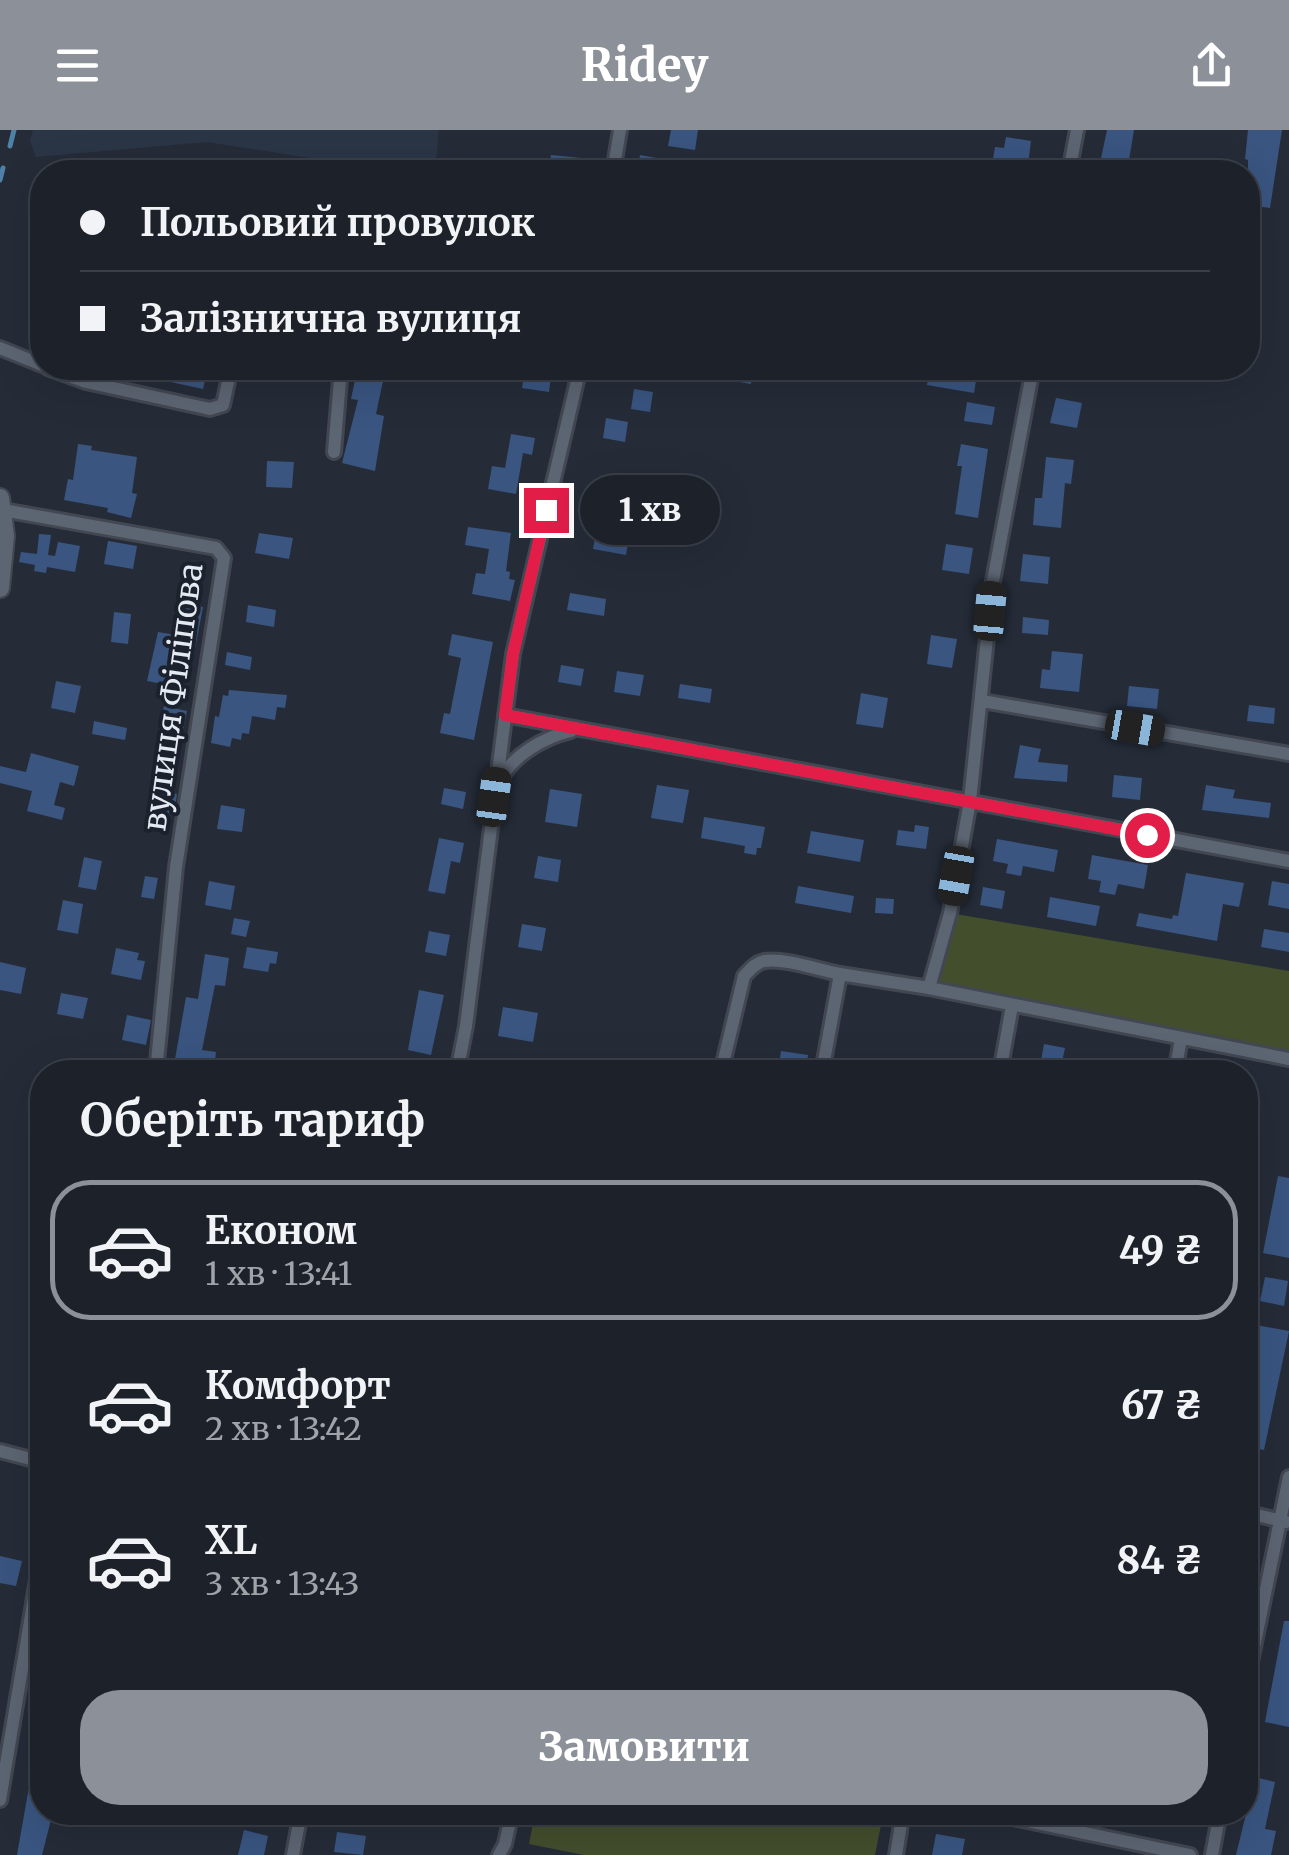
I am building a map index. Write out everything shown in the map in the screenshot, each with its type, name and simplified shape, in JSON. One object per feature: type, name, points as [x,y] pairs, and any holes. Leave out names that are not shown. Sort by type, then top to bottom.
[{"type":"main road","points":[[0,588],[5,536],[2,504]]},
{"type":"street","points":[[615,160],[620,130]]},
{"type":"street","points":[[1072,160],[1078,130]]},
{"type":"street","points":[[0,348],[30,360]]},
{"type":"street","points":[[81,380],[210,409],[223,404],[228,380]]},
{"type":"street","points":[[334,452],[340,380]]},
{"type":"street","points":[[459,1060],[513,654],[577,380]]},
{"type":"street","points":[[930,988],[950,914],[970,802],[993,581],[1031,380]]},
{"type":"street","name":"вулиця Філіпова","points":[[2,504],[216,548],[224,558],[176,867],[157,1060]]},
{"type":"street","points":[[982,702],[1289,754]]},
{"type":"street","points":[[505,715],[1289,861]]},
{"type":"street","points":[[494,797],[503,774],[516,760],[554,735],[578,729]]},
{"type":"street","points":[[723,1060],[744,976],[764,961],[930,988],[1289,1059]]},
{"type":"street","points":[[824,1060],[840,974]]},
{"type":"street","points":[[1002,1060],[1012,1006]]},
{"type":"street","points":[[1177,1060],[1181,1039]]},
{"type":"street","points":[[0,1451],[30,1459]]},
{"type":"street","points":[[1258,1634],[1285,1522],[1289,1477]]},
{"type":"street","points":[[1258,1515],[1285,1522]]},
{"type":"street","points":[[0,1800],[30,1621]]},
{"type":"street","points":[[293,1855],[299,1825]]},
{"type":"street","points":[[505,1852],[510,1825]]},
{"type":"street","points":[[896,1855],[901,1825]]},
{"type":"street","points":[[1046,1825],[1190,1855]]},
{"type":"street","points":[[1212,1855],[1218,1825]]},
{"type":"shaded area","points":[[33,130],[439,130],[436,160],[322,160],[207,142],[36,157],[30,141]]},
{"type":"green space","points":[[950,913],[1289,971],[1289,1059],[929,988]]},
{"type":"green space","points":[[533,1825],[881,1825],[875,1855],[584,1855],[529,1844]]},
{"type":"building","points":[[671,130],[698,130],[695,150],[668,146]]},
{"type":"building","points":[[1107,130],[1134,130],[1129,160],[1101,160]]},
{"type":"building","points":[[1248,130],[1282,130],[1270,208],[1260,207],[1260,160],[1245,159]]},
{"type":"building","points":[[1006,137],[1031,141],[1029,160],[993,159],[995,147],[1004,148]]},
{"type":"building","points":[[551,155],[581,158],[581,160],[550,160]]},
{"type":"building","points":[[640,155],[662,159],[662,160],[639,160]]},
{"type":"building","points":[[161,380],[205,380],[203,389]]},
{"type":"building","points":[[355,380],[383,381],[376,414],[384,416],[375,471],[342,463],[358,400],[351,399]]},
{"type":"building","points":[[523,380],[550,380],[549,392],[522,388]]},
{"type":"building","points":[[928,380],[976,380],[974,393],[927,385]]},
{"type":"building","points":[[634,389],[653,392],[650,412],[631,409]]},
{"type":"building","points":[[1056,398],[1082,403],[1077,428],[1050,423]]},
{"type":"building","points":[[967,402],[995,407],[992,425],[964,421]]},
{"type":"building","points":[[606,418],[628,422],[625,442],[603,438]]},
{"type":"building","points":[[511,434],[535,438],[532,455],[523,453],[516,494],[488,489],[492,466],[505,468]]},
{"type":"building","points":[[78,444],[92,446],[91,450],[137,457],[132,493],[137,494],[131,518],[107,512],[108,508],[64,500],[68,479],[73,480]]},
{"type":"building","points":[[961,444],[988,449],[978,518],[955,514]]},
{"type":"building","points":[[1046,457],[1074,460],[1071,484],[1065,483],[1061,528],[1033,525],[1035,498],[1042,498]]},
{"type":"building","points":[[267,461],[294,462],[292,488],[266,487]]},
{"type":"building","points":[[628,483],[659,488],[655,512],[624,507]]},
{"type":"building","points":[[597,526],[630,532],[626,555],[593,549]]},
{"type":"building","points":[[468,527],[511,533],[506,571],[510,572],[509,579],[515,580],[510,601],[472,594],[476,573],[485,574],[489,549],[465,545]]},
{"type":"building","points":[[259,533],[293,538],[289,559],[255,553]]},
{"type":"building","points":[[39,534],[51,535],[48,555],[55,556],[58,542],[80,546],[75,572],[47,567],[46,573],[34,571],[35,565],[19,562],[21,552],[37,554]]},
{"type":"building","points":[[108,541],[137,546],[133,569],[104,564]]},
{"type":"building","points":[[946,544],[973,548],[969,574],[942,570]]},
{"type":"building","points":[[1023,554],[1050,557],[1048,584],[1020,581]]},
{"type":"building","points":[[183,564],[202,566],[200,581],[182,579]]},
{"type":"building","points":[[570,593],[606,599],[604,616],[567,610]]},
{"type":"building","points":[[187,605],[203,607],[194,654],[179,652],[168,685],[147,681],[158,632],[182,636]]},
{"type":"building","points":[[248,605],[276,610],[274,627],[246,622]]},
{"type":"building","points":[[114,612],[131,614],[128,644],[111,642]]},
{"type":"building","points":[[1023,617],[1049,620],[1048,635],[1022,633]]},
{"type":"building","points":[[452,634],[493,642],[474,740],[440,733],[444,713],[450,714],[461,658],[448,655]]},
{"type":"building","points":[[931,635],[957,639],[952,668],[927,664]]},
{"type":"building","points":[[1052,651],[1083,654],[1079,692],[1040,688],[1042,669],[1050,670]]},
{"type":"building","points":[[227,652],[252,657],[250,670],[225,665]]},
{"type":"building","points":[[561,665],[584,669],[581,686],[558,682]]},
{"type":"building","points":[[617,671],[644,675],[640,696],[614,692]]},
{"type":"building","points":[[56,681],[81,686],[75,713],[51,708]]},
{"type":"building","points":[[680,684],[712,689],[710,703],[678,698]]},
{"type":"building","points":[[1129,686],[1159,689],[1157,709],[1127,706]]},
{"type":"building","points":[[229,690],[287,695],[285,708],[277,707],[275,720],[252,716],[249,734],[242,733],[241,740],[232,738],[230,747],[211,743],[215,716],[219,717],[223,695],[228,696]]},
{"type":"building","points":[[861,693],[888,698],[883,728],[856,724]]},
{"type":"building","points":[[1249,705],[1275,708],[1274,724],[1247,721]]},
{"type":"building","points":[[164,706],[187,711],[181,740],[158,735]]},
{"type":"building","points":[[94,721],[127,728],[125,740],[92,734]]},
{"type":"building","points":[[1020,745],[1041,749],[1038,762],[1068,765],[1067,782],[1014,778]]},
{"type":"building","points":[[31,753],[79,766],[74,786],[60,782],[54,805],[65,808],[62,820],[27,811],[32,791],[0,783],[0,766],[26,772]]},
{"type":"building","points":[[1114,775],[1142,778],[1140,800],[1112,797]]},
{"type":"building","points":[[657,785],[689,790],[683,823],[651,818]]},
{"type":"building","points":[[1206,785],[1235,790],[1233,798],[1271,803],[1269,818],[1202,810]]},
{"type":"building","points":[[444,788],[466,792],[463,809],[441,804]]},
{"type":"building","points":[[550,789],[582,794],[577,827],[545,822]]},
{"type":"building","points":[[162,791],[177,794],[174,816],[158,813]]},
{"type":"building","points":[[221,805],[245,809],[242,832],[217,829]]},
{"type":"building","points":[[704,817],[765,827],[761,848],[757,848],[756,855],[744,853],[745,846],[701,838]]},
{"type":"building","points":[[915,825],[929,827],[926,849],[896,845],[898,830],[914,832]]},
{"type":"building","points":[[811,831],[864,840],[860,862],[807,853]]},
{"type":"building","points":[[439,838],[464,843],[460,863],[451,861],[445,894],[428,891]]},
{"type":"building","points":[[997,839],[1058,850],[1054,872],[1023,866],[1021,876],[1006,873],[1008,864],[993,861]]},
{"type":"building","points":[[1092,855],[1148,865],[1144,889],[1118,884],[1115,895],[1099,892],[1101,881],[1088,879]]},
{"type":"building","points":[[538,856],[561,860],[558,882],[534,878]]},
{"type":"building","points":[[84,857],[102,861],[96,890],[78,887]]},
{"type":"building","points":[[1186,873],[1244,883],[1239,907],[1223,904],[1217,941],[1136,926],[1139,913],[1172,919],[1173,915],[1178,916]]},
{"type":"building","points":[[145,876],[158,878],[154,899],[141,897]]},
{"type":"building","points":[[209,881],[235,886],[231,910],[205,905]]},
{"type":"building","points":[[1272,881],[1289,884],[1289,909],[1268,905]]},
{"type":"building","points":[[798,886],[854,896],[851,913],[795,903]]},
{"type":"building","points":[[983,887],[1005,891],[1002,909],[980,905]]},
{"type":"building","points":[[1050,897],[1100,906],[1096,926],[1047,917]]},
{"type":"building","points":[[876,898],[894,899],[893,914],[875,913]]},
{"type":"building","points":[[63,900],[83,904],[78,934],[57,930]]},
{"type":"building","points":[[234,918],[250,921],[246,937],[231,934]]},
{"type":"building","points":[[522,924],[546,928],[542,951],[518,947]]},
{"type":"building","points":[[1264,929],[1289,933],[1289,952],[1261,947]]},
{"type":"building","points":[[429,931],[450,935],[446,956],[425,952]]},
{"type":"building","points":[[247,947],[278,952],[276,964],[270,963],[268,972],[243,968]]},
{"type":"building","points":[[116,948],[139,953],[137,960],[145,961],[141,980],[111,974]]},
{"type":"building","points":[[205,954],[229,958],[225,986],[215,985],[202,1050],[216,1052],[215,1060],[175,1060],[186,997],[198,999]]},
{"type":"building","points":[[0,962],[26,968],[21,994],[0,990]]},
{"type":"building","points":[[419,990],[444,995],[431,1055],[408,1050]]},
{"type":"building","points":[[61,993],[88,998],[83,1019],[57,1014]]},
{"type":"building","points":[[503,1007],[538,1013],[533,1042],[498,1036]]},
{"type":"building","points":[[127,1015],[151,1020],[146,1045],[122,1040]]},
{"type":"building","points":[[1044,1044],[1065,1048],[1062,1060],[1041,1060]]},
{"type":"building","points":[[781,1051],[808,1055],[807,1060],[780,1060]]},
{"type":"building","points":[[1278,1176],[1289,1178],[1289,1258],[1263,1253]]},
{"type":"building","points":[[1265,1277],[1288,1281],[1284,1306],[1260,1301]]},
{"type":"building","points":[[1258,1325],[1289,1331],[1264,1450],[1258,1449]]},
{"type":"building","points":[[0,1556],[22,1561],[16,1586],[0,1583]]},
{"type":"building","points":[[1284,1621],[1289,1621],[1289,1727],[1265,1722]]},
{"type":"building","points":[[1258,1778],[1275,1782],[1265,1829],[1276,1831],[1271,1855],[1236,1855],[1243,1825],[1258,1825]]},
{"type":"building","points":[[30,1781],[30,1825],[50,1825],[42,1855],[17,1855]]},
{"type":"building","points":[[244,1830],[268,1836],[264,1855],[238,1855]]},
{"type":"building","points":[[337,1832],[366,1836],[363,1855],[334,1852]]},
{"type":"building","points":[[936,1834],[965,1839],[962,1855],[932,1855]]},
{"type":"waterway","points":[[10,146],[14,130]]},
{"type":"waterway","points":[[0,180],[3,168]]},
{"type":"route","points":[[546,510],[513,654],[505,715],[1147,835]]}]
